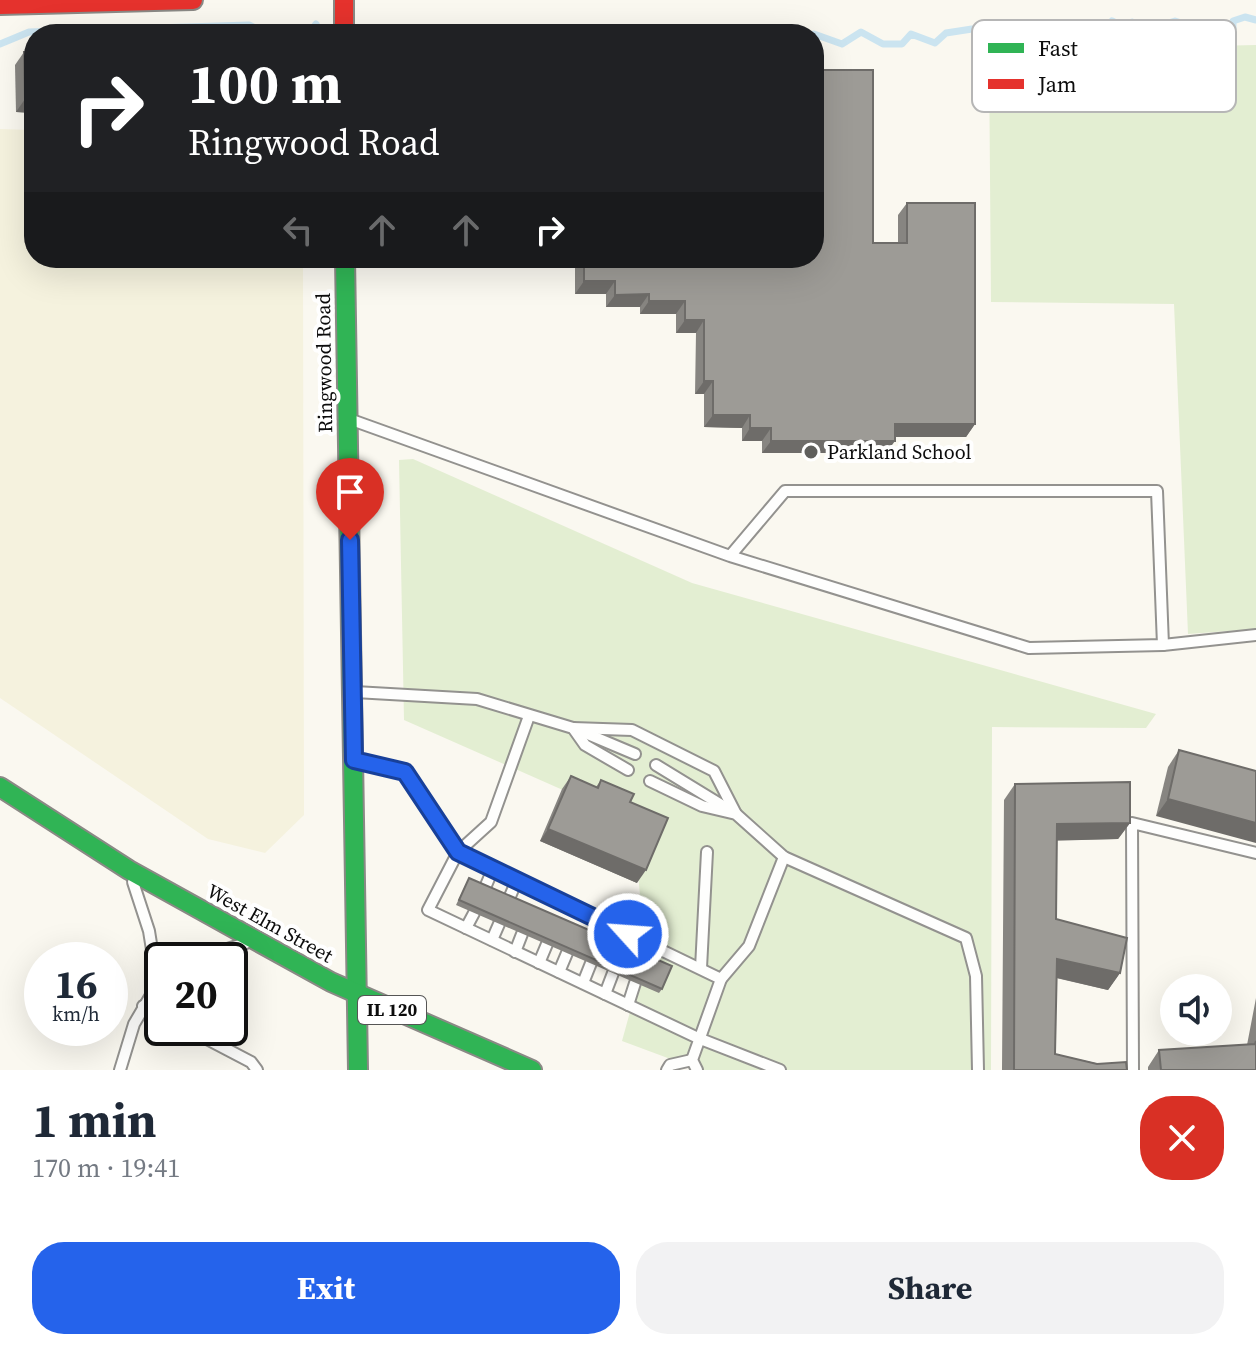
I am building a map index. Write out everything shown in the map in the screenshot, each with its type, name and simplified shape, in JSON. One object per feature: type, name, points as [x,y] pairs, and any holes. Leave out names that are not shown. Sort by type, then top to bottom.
[{"type":"street","points":[[0,5],[193,0]]},
{"type":"street","points":[[344,0],[344,24]]},
{"type":"street","name":"Ringwood Road","points":[[345,268],[358,1070]]},
{"type":"street","name":"West Elm Street","points":[[0,787],[129,870],[359,995],[532,1070]]},
{"type":"lane","points":[[347,419],[730,556],[1029,648],[1163,645],[1256,635]]},
{"type":"lane","points":[[730,556],[785,491],[1157,491],[1163,645]]},
{"type":"lane","points":[[353,692],[477,699],[573,728],[635,754]]},
{"type":"lane","points":[[529,716],[491,822],[458,852],[428,910],[698,1038],[780,1070]]},
{"type":"lane","points":[[573,728],[585,745],[628,770]]},
{"type":"lane","points":[[573,728],[632,730],[714,771],[736,814]]},
{"type":"lane","points":[[354,760],[405,772],[458,852],[517,880],[537,896],[604,927],[648,943],[721,979]]},
{"type":"lane","points":[[656,765],[736,814],[784,857],[966,938],[976,976],[978,1070]]},
{"type":"lane","points":[[650,781],[702,806],[736,814]]},
{"type":"lane","points":[[1133,1070],[1132,823],[1256,853]]},
{"type":"lane","points":[[701,968],[707,852]]},
{"type":"lane","points":[[667,1070],[670,1065],[695,1065],[698,1038],[721,979],[749,946],[784,857]]},
{"type":"lane","points":[[484,890],[493,869]]},
{"type":"lane","points":[[129,870],[151,942]]},
{"type":"lane","points":[[508,901],[517,880]]},
{"type":"lane","points":[[466,928],[474,913]]},
{"type":"lane","points":[[492,940],[499,924]]},
{"type":"lane","points":[[515,952],[522,934]]},
{"type":"lane","points":[[622,950],[628,934]]},
{"type":"lane","points":[[248,943],[256,940]]},
{"type":"lane","points":[[643,959],[648,943]]},
{"type":"lane","points":[[539,963],[547,944]]},
{"type":"lane","points":[[559,972],[567,953]]},
{"type":"lane","points":[[583,983],[591,963]]},
{"type":"lane","points":[[605,994],[613,973]]},
{"type":"lane","points":[[628,1005],[635,983]]},
{"type":"lane","points":[[120,1070],[143,1006]]},
{"type":"lane","points":[[220,1046],[251,1062],[257,1070]]},
{"type":"shaded area","points":[[0,129],[24,130],[24,268],[303,268],[304,815],[265,853],[208,839],[0,698]]},
{"type":"green space","points":[[1236,45],[1256,45],[1256,629],[1188,634],[1174,304],[991,302],[989,112],[1236,112]]},
{"type":"green space","points":[[413,459],[692,583],[1156,714],[1146,728],[992,727],[991,1070],[700,1070],[622,1041],[638,983],[625,956],[627,902],[640,895],[633,821],[404,720],[399,460]]},
{"type":"building","name":"Parkland School","points":[[824,70],[873,70],[873,243],[907,243],[907,203],[975,203],[975,424],[895,424],[895,441],[771,441],[771,428],[750,428],[750,415],[713,415],[713,381],[704,381],[704,320],[685,320],[685,301],[649,301],[649,294],[615,295],[615,281],[584,281],[584,268],[824,268]]},
{"type":"building","points":[[1179,750],[1256,771],[1256,823],[1168,799]]},
{"type":"building","points":[[571,776],[598,788],[601,780],[634,794],[630,802],[668,818],[646,870],[548,829]]},
{"type":"building","points":[[1130,782],[1130,823],[1057,824],[1056,919],[1127,938],[1120,973],[1057,959],[1055,1054],[1097,1064],[1126,1062],[1127,1070],[1014,1070],[1015,784]]},
{"type":"building","points":[[469,878],[672,966],[662,989],[459,900]]},
{"type":"building","points":[[1256,1041],[1256,1070],[1161,1070],[1159,1050],[1255,1044]]},
{"type":"waterway","points":[[1236,20],[1245,17],[1256,20]]},
{"type":"waterway","points":[[824,38],[842,44],[861,32],[883,44],[902,44],[911,34],[935,43],[946,33],[972,29]]},
{"type":"waterway","points":[[0,44],[24,34]]},
{"type":"traffic: fast","points":[[345,268],[358,1070]]},
{"type":"traffic: fast","points":[[0,787],[129,870],[331,982],[532,1070]]},
{"type":"traffic: jam","points":[[0,5],[193,0]]},
{"type":"traffic: jam","points":[[344,0],[344,24]]},
{"type":"place","name":"Parkland School","points":[[811,452]]},
{"type":"route","points":[[350,540],[354,760],[405,772],[424,796],[458,852],[628,934]]}]
